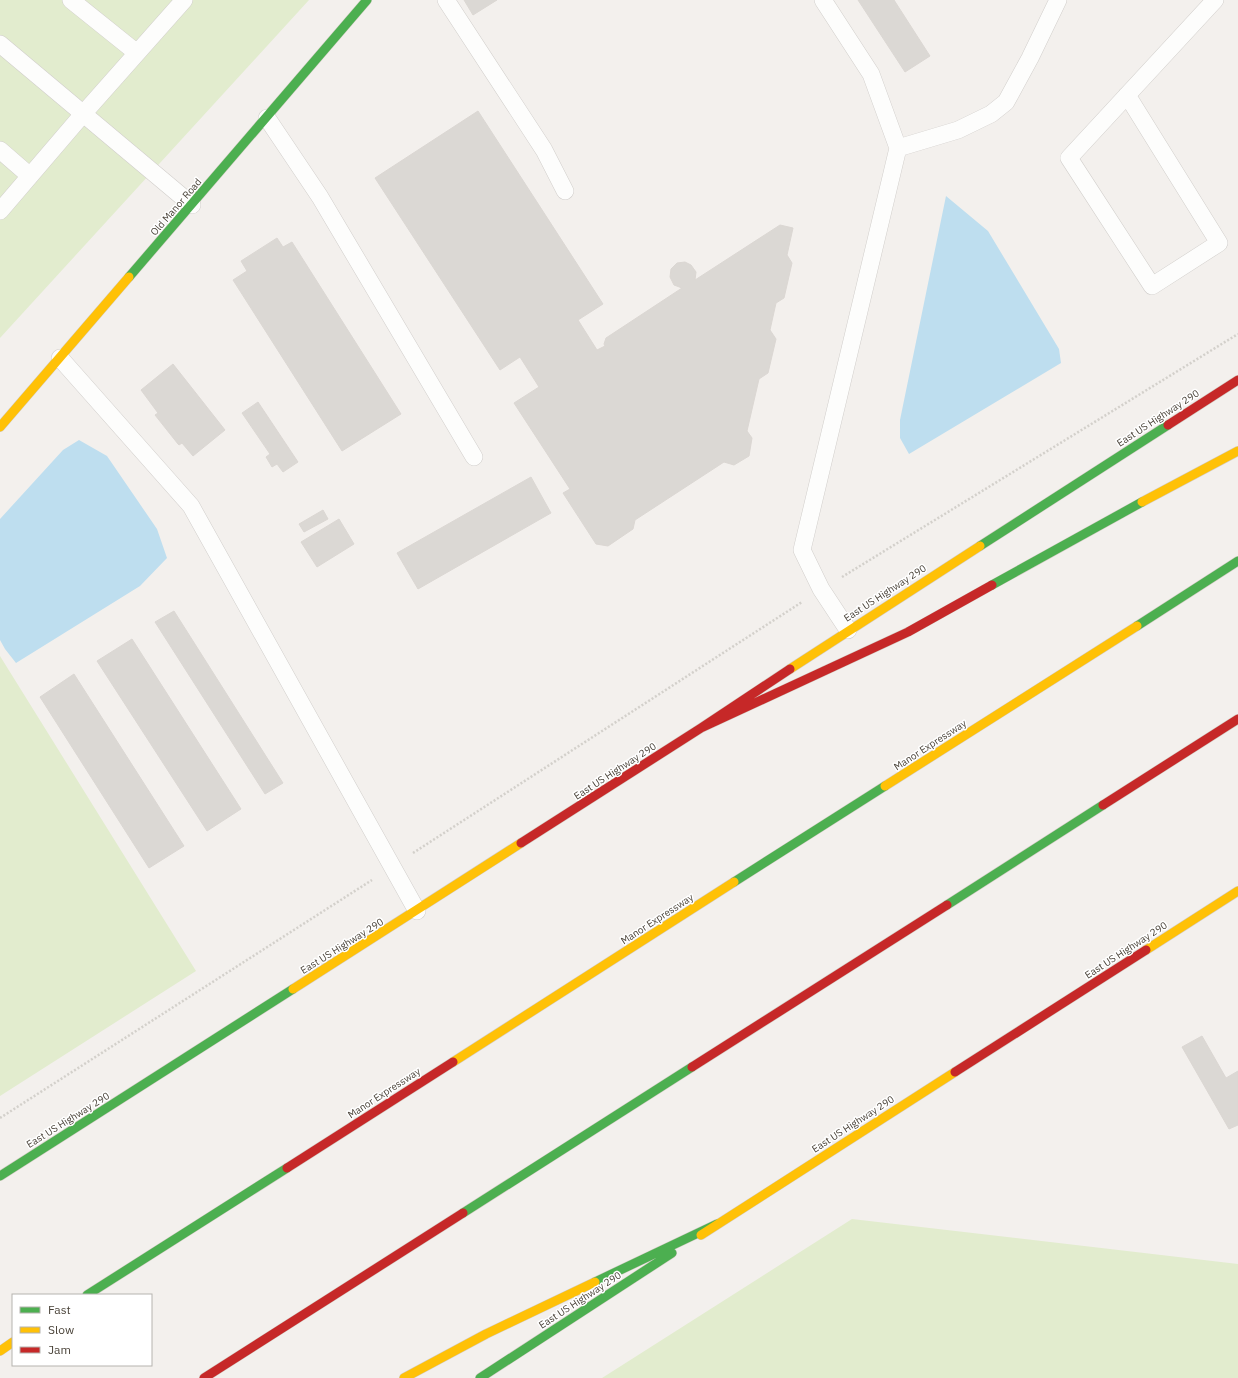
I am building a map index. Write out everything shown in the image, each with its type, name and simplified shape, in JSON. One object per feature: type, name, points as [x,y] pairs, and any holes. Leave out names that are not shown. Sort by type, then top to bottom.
[{"type":"main road","name":"Old Manor Road","points":[[0,427],[367,0]]},
{"type":"main road","name":"East US Highway 290","points":[[0,1176],[701,728],[848,630],[1238,380]]},
{"type":"main road","points":[[701,728],[908,632],[1130,508],[1238,451]]},
{"type":"main road","name":"Manor Expressway","points":[[89,1294],[1238,561]]},
{"type":"main road","points":[[204,1378],[1238,719]]},
{"type":"main road","name":"East US Highway 290","points":[[480,1378],[717,1224],[1238,891]]},
{"type":"main road","points":[[404,1378],[486,1334],[717,1224]]},
{"type":"main road","points":[[0,1351],[12,1343]]},
{"type":"lane","points":[[71,0],[137,53]]},
{"type":"lane","points":[[0,211],[184,0]]},
{"type":"lane","points":[[446,0],[544,150],[565,191]]},
{"type":"lane","points":[[823,0],[870,74],[898,148],[802,550],[822,589],[848,630]]},
{"type":"lane","points":[[898,148],[958,130],[991,114],[1006,102],[1030,58],[1058,0]]},
{"type":"lane","points":[[1127,95],[1218,243],[1152,286],[1069,158],[1127,95],[1215,0]]},
{"type":"lane","points":[[0,44],[192,205]]},
{"type":"lane","points":[[267,118],[320,197],[474,457]]},
{"type":"lane","points":[[0,150],[30,176]]},
{"type":"lane","points":[[60,358],[191,506],[417,910]]},
{"type":"path","points":[[0,1118],[822,589],[1238,334]]},
{"type":"green space","points":[[0,0],[309,0],[0,338]]},
{"type":"green space","points":[[0,656],[196,971],[0,1096]]},
{"type":"green space","points":[[852,1219],[1238,1264],[1238,1378],[602,1378]]},
{"type":"water","points":[[946,196],[988,231],[1059,349],[1061,363],[909,454],[900,438],[900,420]]},
{"type":"water","points":[[79,440],[107,456],[157,529],[167,558],[140,586],[16,663],[0,640],[0,519],[63,450]]},
{"type":"building","points":[[464,0],[497,0],[473,15]]},
{"type":"building","points":[[858,0],[894,0],[930,56],[905,72]]},
{"type":"building","points":[[478,111],[603,304],[578,320],[597,350],[605,346],[604,344],[606,338],[682,288],[674,285],[670,277],[671,269],[677,263],[685,262],[691,265],[696,272],[695,280],[780,225],[793,228],[787,255],[792,263],[784,298],[776,303],[770,330],[776,339],[768,373],[759,379],[747,431],[752,438],[749,456],[734,465],[724,462],[635,520],[633,529],[608,546],[596,544],[563,493],[570,489],[514,403],[539,387],[520,357],[500,370],[375,178]]},
{"type":"building","points":[[277,238],[283,247],[292,242],[401,414],[342,451],[233,280],[247,271],[241,261]]},
{"type":"building","points":[[173,364],[225,430],[193,456],[182,443],[179,445],[178,444],[155,415],[158,413],[141,390]]},
{"type":"building","points":[[258,402],[298,462],[283,472],[277,464],[272,467],[266,457],[270,454],[242,413]]},
{"type":"building","points":[[531,477],[551,513],[418,589],[397,553]]},
{"type":"building","points":[[323,510],[328,519],[304,532],[299,524]]},
{"type":"building","points":[[339,519],[354,544],[317,567],[301,542]]},
{"type":"building","points":[[174,611],[283,783],[265,794],[155,622]]},
{"type":"building","points":[[132,639],[241,809],[207,831],[97,661]]},
{"type":"building","points":[[74,674],[184,846],[149,868],[40,697]]},
{"type":"building","points":[[1202,1036],[1226,1078],[1238,1071],[1238,1125],[1229,1129],[1182,1047]]},
{"type":"traffic: fast","points":[[129,277],[367,0]]},
{"type":"traffic: fast","points":[[980,546],[1168,425]]},
{"type":"traffic: fast","points":[[992,585],[1142,502]]},
{"type":"traffic: fast","points":[[1137,626],[1238,561]]},
{"type":"traffic: fast","points":[[734,882],[885,786]]},
{"type":"traffic: fast","points":[[947,905],[1103,805]]},
{"type":"traffic: fast","points":[[0,1176],[293,989]]},
{"type":"traffic: fast","points":[[463,1213],[692,1067]]},
{"type":"traffic: fast","points":[[89,1294],[287,1168]]},
{"type":"traffic: fast","points":[[595,1282],[717,1224]]},
{"type":"traffic: fast","points":[[480,1378],[672,1253]]},
{"type":"traffic: slow","points":[[0,427],[129,277]]},
{"type":"traffic: slow","points":[[1142,502],[1238,451]]},
{"type":"traffic: slow","points":[[790,669],[980,546]]},
{"type":"traffic: slow","points":[[885,786],[1137,626]]},
{"type":"traffic: slow","points":[[293,989],[521,843]]},
{"type":"traffic: slow","points":[[453,1062],[734,882]]},
{"type":"traffic: slow","points":[[1146,950],[1238,891]]},
{"type":"traffic: slow","points":[[701,1235],[955,1072]]},
{"type":"traffic: slow","points":[[404,1378],[486,1334],[595,1282]]},
{"type":"traffic: slow","points":[[0,1351],[12,1343]]},
{"type":"traffic: jam","points":[[1168,425],[1238,380]]},
{"type":"traffic: jam","points":[[701,728],[908,632],[992,585]]},
{"type":"traffic: jam","points":[[521,843],[701,728],[790,669]]},
{"type":"traffic: jam","points":[[1103,805],[1238,719]]},
{"type":"traffic: jam","points":[[692,1067],[947,905]]},
{"type":"traffic: jam","points":[[955,1072],[1146,950]]},
{"type":"traffic: jam","points":[[287,1168],[453,1062]]},
{"type":"traffic: jam","points":[[204,1378],[463,1213]]}]
